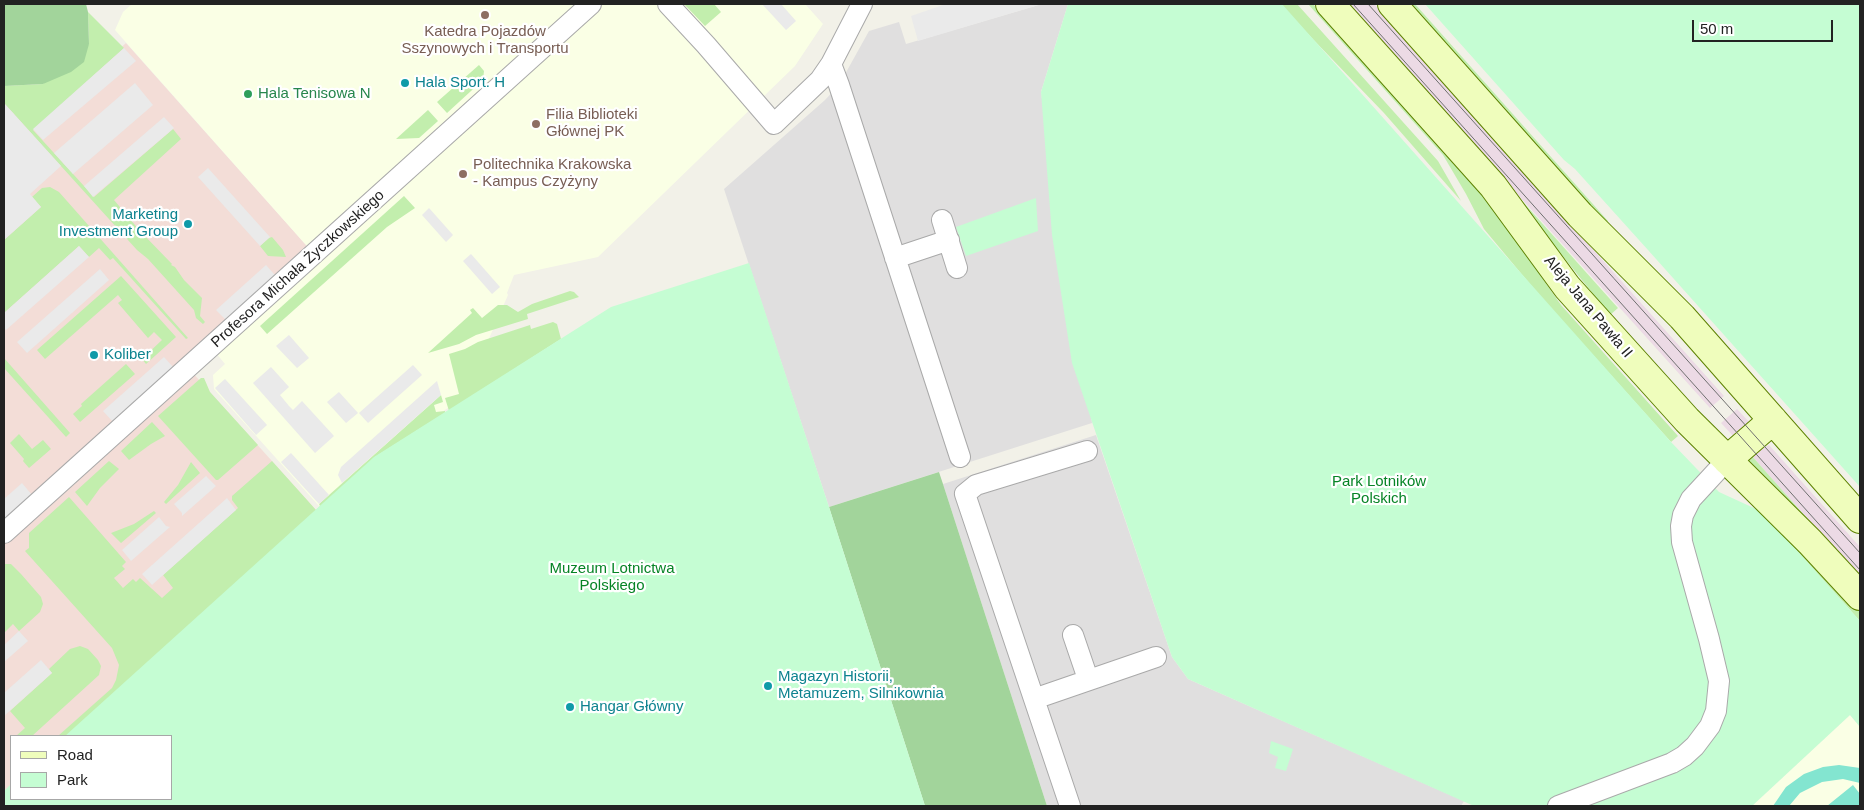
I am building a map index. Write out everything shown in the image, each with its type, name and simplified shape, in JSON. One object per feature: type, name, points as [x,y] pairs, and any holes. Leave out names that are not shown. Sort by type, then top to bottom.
[{"type":"main road","name":"Aleja Jana Pawła II","points":[[1330,4],[1493,186],[1567,287],[1687,420],[1810,542],[1860,596]]},
{"type":"main road","points":[[1392,4],[1580,215],[1682,317],[1860,519]]},
{"type":"main road","points":[[1727,460],[1772,420]]},
{"type":"street","name":"Profesora Michała Życzkowskiego","points":[[4,533],[591,4]]},
{"type":"street","points":[[668,4],[774,124],[806,96],[830,64],[862,4]]},
{"type":"street","points":[[830,64],[844,98],[960,457]]},
{"type":"street","points":[[942,220],[957,268]]},
{"type":"street","points":[[895,258],[949,240]]},
{"type":"street","points":[[1070,806],[965,494],[976,486],[1087,451]]},
{"type":"street","points":[[1558,806],[1672,763],[1684,756],[1695,746],[1710,726],[1716,711],[1719,681],[1684,552],[1681,526],[1683,515],[1690,499],[1727,460]]},
{"type":"street","points":[[1073,635],[1088,679]]},
{"type":"street","points":[[1034,698],[1156,657]]},
{"type":"shaded area","name":"Politechnika Krakowska - Kampus Czyżyny","points":[[132,4],[805,4],[823,24],[795,66],[598,257],[514,275],[507,293],[508,295],[463,398],[374,457],[319,506],[214,389],[213,375],[225,364],[211,347],[314,254],[115,30],[123,12]]},
{"type":"shaded area","points":[[762,4],[781,4],[796,21],[786,30]]},
{"type":"shaded area","points":[[946,4],[1042,4],[918,41],[911,16]]},
{"type":"shaded area","points":[[1042,4],[1068,4],[1041,92],[1092,423],[829,507],[724,189],[825,100],[839,85],[869,31],[899,22],[906,44]]},
{"type":"shaded area","points":[[1346,4],[1374,4],[1724,396],[1710,408]]},
{"type":"shaded area","points":[[126,43],[314,254],[182,361],[316,510],[66,735],[10,735],[10,786],[4,791],[4,97],[34,126]]},
{"type":"shaded area","points":[[124,48],[136,61],[43,140],[33,129]]},
{"type":"shaded area","points":[[135,83],[153,105],[73,174],[54,153]]},
{"type":"shaded area","points":[[4,103],[61,166],[30,194],[41,207],[4,240]]},
{"type":"shaded area","points":[[164,117],[174,128],[93,197],[84,186]]},
{"type":"shaded area","points":[[208,168],[270,237],[260,246],[198,177]]},
{"type":"shaded area","points":[[429,208],[453,235],[446,242],[422,215]]},
{"type":"shaded area","points":[[79,246],[89,257],[6,330],[4,328],[4,313]]},
{"type":"shaded area","points":[[471,254],[500,287],[492,294],[463,261]]},
{"type":"shaded area","points":[[266,265],[274,274],[277,274],[224,322],[225,319],[216,310]]},
{"type":"shaded area","points":[[100,269],[109,280],[27,353],[17,342]]},
{"type":"shaded area","points":[[289,335],[309,358],[297,368],[276,346]]},
{"type":"shaded area","points":[[164,357],[174,368],[113,422],[103,411]]},
{"type":"shaded area","points":[[413,365],[422,375],[368,423],[359,413]]},
{"type":"shaded area","points":[[271,367],[289,387],[280,395],[289,406],[293,410],[302,401],[334,436],[315,453],[253,383]]},
{"type":"shaded area","points":[[225,379],[267,425],[256,435],[215,388]]},
{"type":"shaded area","points":[[437,381],[441,395],[342,483],[338,475],[341,467]]},
{"type":"shaded area","points":[[339,392],[358,413],[346,423],[327,402]]},
{"type":"shaded area","points":[[1737,409],[1750,423],[1734,437],[1721,423]]},
{"type":"shaded area","points":[[1096,435],[1172,657],[1188,679],[1464,801],[1461,806],[1047,806],[943,484]]},
{"type":"shaded area","points":[[1769,445],[1860,547],[1860,578],[1751,455]]},
{"type":"shaded area","points":[[291,453],[329,495],[319,504],[281,462]]},
{"type":"shaded area","points":[[206,476],[216,486],[182,516],[182,513],[174,504]]},
{"type":"shaded area","points":[[22,483],[32,495],[4,520],[4,499]]},
{"type":"shaded area","points":[[227,498],[236,510],[152,585],[142,574]]},
{"type":"shaded area","points":[[159,517],[166,526],[170,527],[131,561],[122,550]]},
{"type":"shaded area","points":[[19,631],[28,641],[4,662],[4,645]]},
{"type":"shaded area","points":[[41,660],[52,673],[4,716],[4,693]]},
{"type":"shaded area","points":[[1850,715],[1860,727],[1860,806],[1752,806]]},
{"type":"shaded area","points":[[1839,765],[1860,768],[1860,783],[1843,779],[1822,782],[1800,793],[1789,806],[1773,806],[1786,787],[1804,774],[1823,767]]},
{"type":"shaded area","points":[[1853,785],[1860,794],[1860,806],[1827,806]]},
{"type":"green space","points":[[4,4],[86,4],[89,44],[84,62],[71,72],[43,84],[4,86]]},
{"type":"green space","points":[[684,4],[714,4],[721,12],[705,26]]},
{"type":"green space","name":"Park Lotników Polskich","points":[[1068,4],[1282,4],[1671,442],[1719,492],[1756,509],[1758,507],[1860,621],[1860,727],[1850,715],[1752,806],[1474,806],[1188,679],[1172,657],[1072,363],[1052,235],[1041,92]]},
{"type":"green space","points":[[1279,4],[1297,4],[1438,161],[1461,201],[1384,113]]},
{"type":"green space","points":[[1308,4],[1313,4],[1492,206],[1561,305],[1678,436],[1671,442],[1544,301],[1484,229],[1443,155]]},
{"type":"green space","points":[[1346,4],[1618,308],[1610,315],[1525,209]]},
{"type":"green space","points":[[1406,4],[1415,4],[1608,221],[1606,223]]},
{"type":"green space","points":[[1425,4],[1860,4],[1860,487],[1575,169],[1564,160]]},
{"type":"green space","points":[[88,12],[124,48],[33,130],[94,197],[173,129],[181,139],[114,200],[202,298],[200,316],[205,322],[203,324],[196,318],[194,310],[4,103],[4,86],[43,84],[89,44]]},
{"type":"green space","points":[[479,65],[484,71],[483,80],[447,113],[437,102]]},
{"type":"green space","points":[[428,110],[438,121],[419,138],[396,139]]},
{"type":"green space","points":[[50,187],[59,192],[188,338],[186,339],[113,258],[110,260],[99,248],[89,257],[79,246],[4,313],[4,240],[41,207],[32,197],[42,188]]},
{"type":"green space","points":[[404,196],[415,208],[387,227],[267,334],[260,326]]},
{"type":"green space","points":[[1036,198],[1038,231],[966,256],[956,227]]},
{"type":"green space","points":[[272,237],[283,250],[286,257],[268,256],[260,246]]},
{"type":"green space","name":"Muzeum Lotnictwa Polskiego","points":[[749,263],[925,806],[4,806],[4,791],[10,785],[10,800],[172,800],[172,735],[66,735],[374,457],[611,307]]},
{"type":"green space","points":[[121,276],[176,337],[146,364],[142,359],[162,340],[154,332],[148,338],[118,303],[122,300],[118,295],[45,359],[37,350]]},
{"type":"green space","points":[[570,291],[579,297],[527,314],[528,319],[476,335],[459,344],[428,353],[472,313],[470,310],[473,308],[482,318],[498,305],[507,305],[518,312],[532,304]]},
{"type":"green space","points":[[553,322],[557,324],[561,339],[449,411],[445,398],[459,394],[449,354],[478,342],[530,325],[531,329]]},
{"type":"green space","points":[[4,358],[70,433],[66,437],[4,368]]},
{"type":"green space","points":[[126,364],[135,374],[80,422],[73,414],[82,406],[81,404]]},
{"type":"green space","points":[[201,378],[204,378],[210,392],[258,445],[218,480],[158,416]]},
{"type":"green space","points":[[441,395],[443,402],[434,405],[436,412],[445,411],[445,413],[375,457],[172,735],[59,735],[112,688],[119,665],[112,648],[25,551],[29,548],[29,533],[69,497],[126,562],[122,566],[125,569],[114,578],[123,588],[133,579],[136,582],[140,578],[162,598],[173,588],[163,575],[238,508],[232,500],[232,496],[272,461],[316,510],[320,506],[319,504]]},
{"type":"green space","points":[[152,422],[165,436],[129,460],[121,451]]},
{"type":"green space","points":[[19,434],[32,449],[43,440],[51,449],[29,468],[10,443]]},
{"type":"green space","points":[[1751,455],[1860,578],[1748,462]]},
{"type":"green space","points":[[109,461],[119,469],[100,488],[87,506],[75,492]]},
{"type":"green space","points":[[191,462],[200,473],[166,504],[164,502],[178,485]]},
{"type":"green space","points":[[939,472],[1047,806],[925,806],[829,507]]},
{"type":"green space","points":[[154,511],[156,513],[121,543],[111,533],[134,524]]},
{"type":"green space","points":[[1779,531],[1860,612],[1860,621]]},
{"type":"green space","points":[[4,564],[11,564],[21,574],[41,597],[43,604],[40,612],[19,631],[13,624],[4,633]]},
{"type":"green space","points":[[80,646],[88,649],[101,666],[99,675],[33,735],[17,735],[25,728],[10,711],[52,673],[49,669],[70,649]]},
{"type":"green space","points":[[1271,741],[1293,749],[1286,771],[1275,768],[1278,757],[1269,753]]},
{"type":"tram line","points":[[1353,4],[1860,570]]},
{"type":"tram line","points":[[1368,4],[1860,553]]},
{"type":"place","name":"Katedra Pojazdów Sszynowych i Transportu","points":[[485,15]]},
{"type":"place","name":"Hala Sport. H","points":[[405,83]]},
{"type":"place","name":"Hala Tenisowa N","points":[[248,94]]},
{"type":"place","name":"Filia Biblioteki Głównej PK","points":[[536,124]]},
{"type":"place","name":"Politechnika Krakowska - Kampus Czyżyny","points":[[463,174]]},
{"type":"place","name":"Marketing Investment Group","points":[[188,224]]},
{"type":"place","name":"Koliber","points":[[94,355]]},
{"type":"place","name":"Magazyn Historii, Metamuzem, Silnikownia","points":[[768,686]]},
{"type":"place","name":"Hangar Główny","points":[[570,707]]}]
